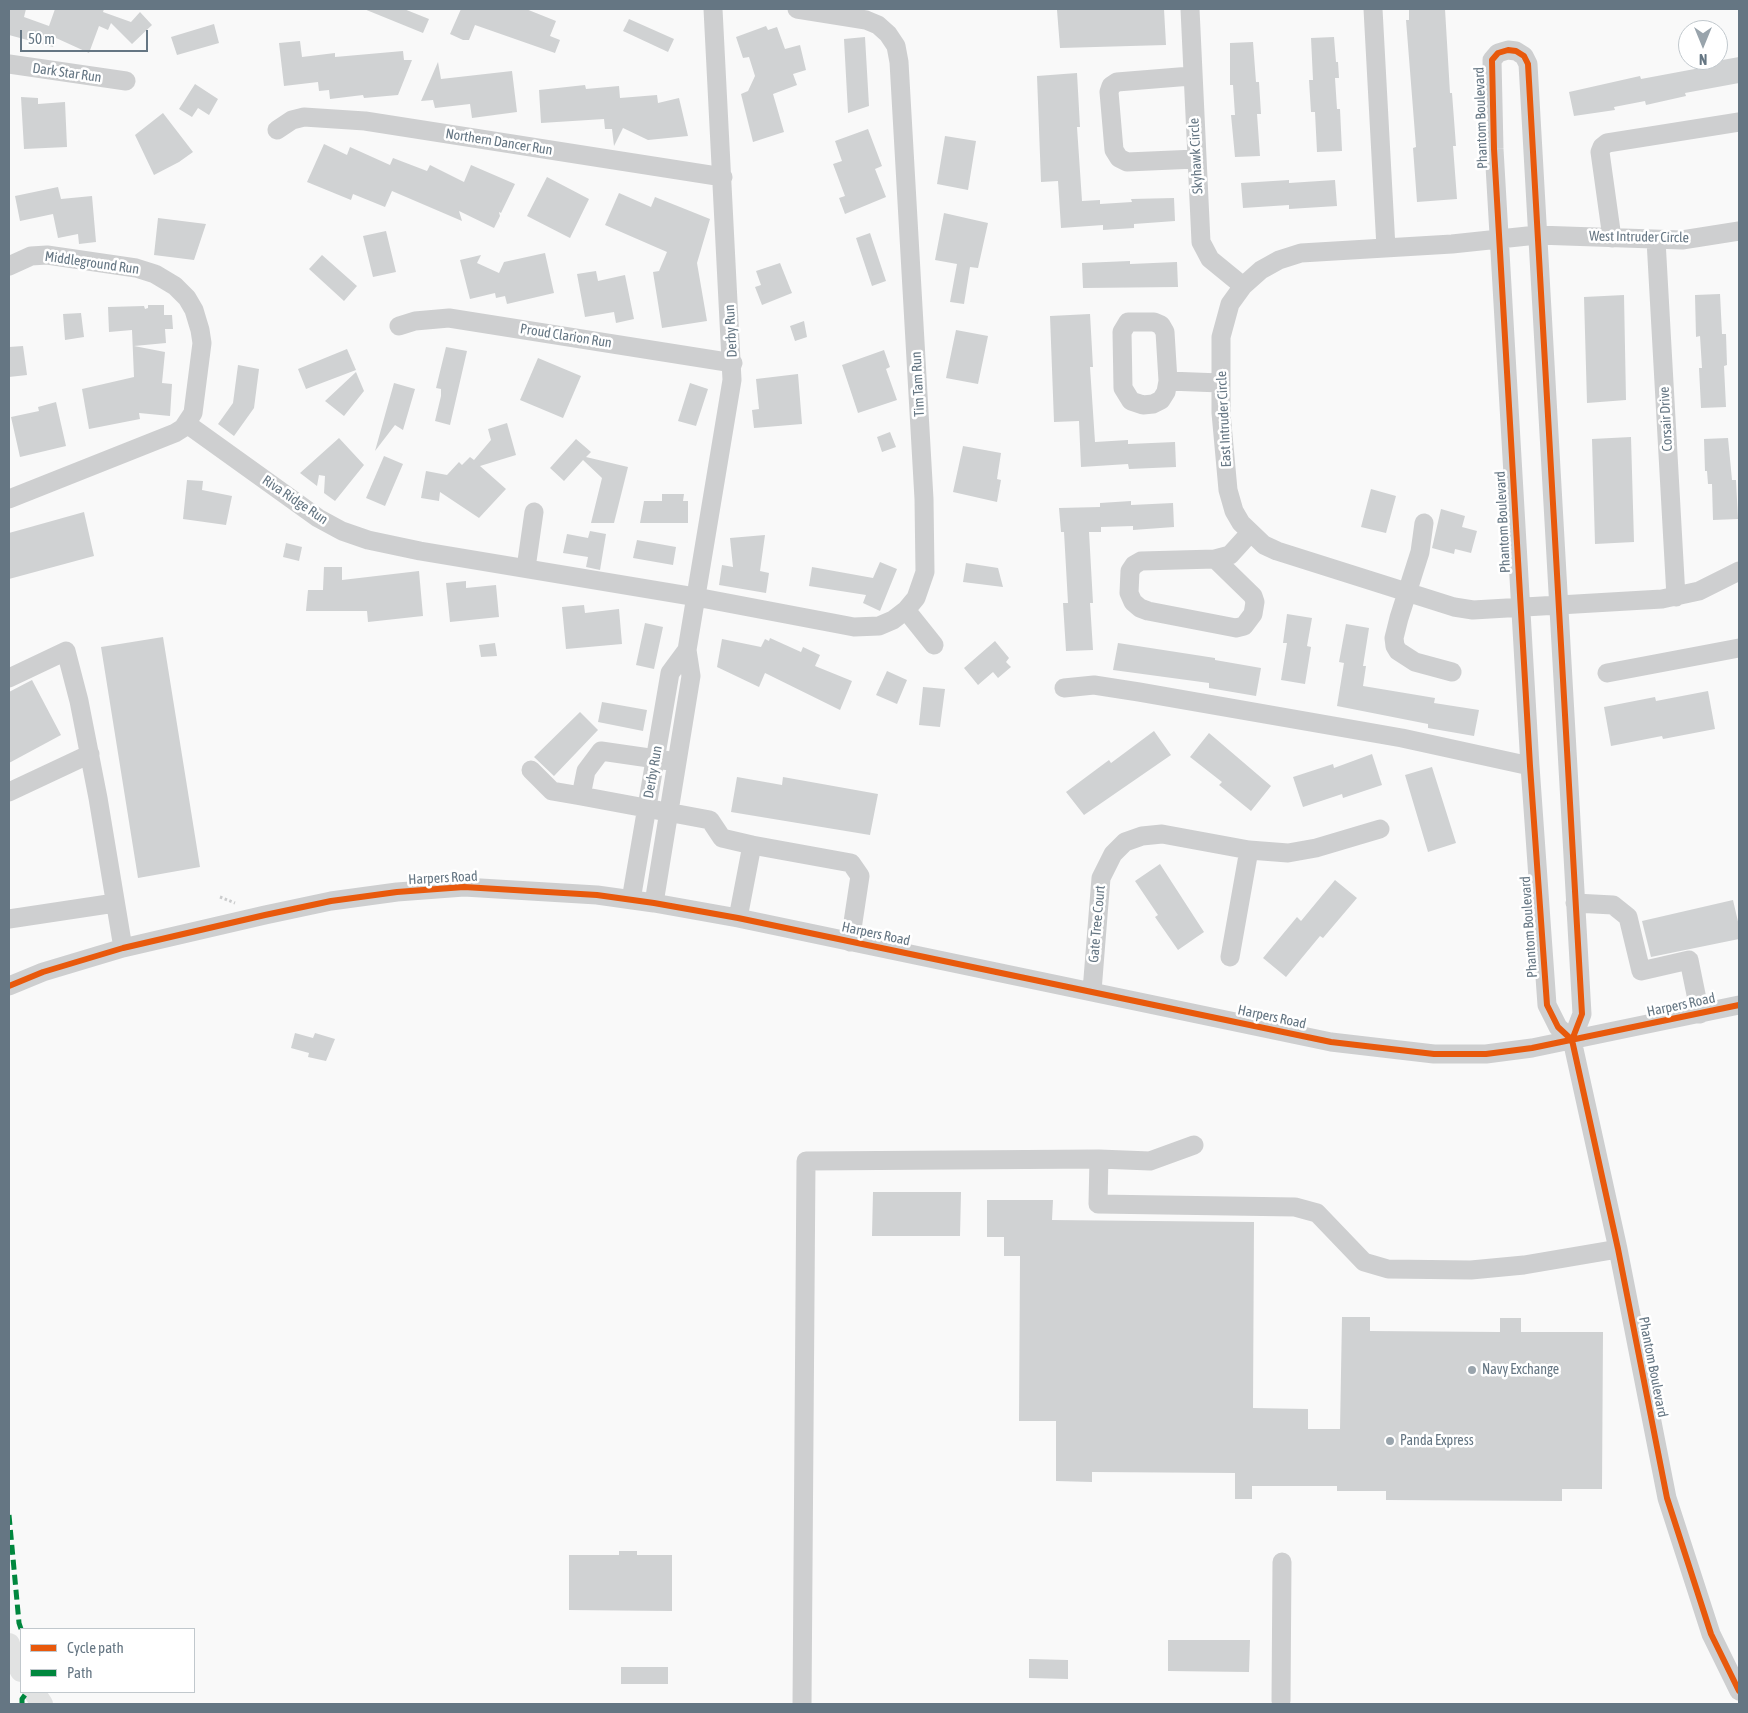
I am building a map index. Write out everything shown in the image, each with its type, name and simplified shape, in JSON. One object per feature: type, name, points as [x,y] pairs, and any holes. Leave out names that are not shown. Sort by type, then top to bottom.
[{"type":"main road","points":[[9,1644],[11,1653],[20,1669]]},
{"type":"main road","points":[[35,1693],[42,1704]]},
{"type":"street","name":"Derby Run","points":[[654,903],[691,676],[687,650],[732,380],[733,363],[714,9]]},
{"type":"street","name":"Tim Tam Run","points":[[696,597],[863,628],[886,623],[906,610],[922,587],[925,572],[924,499],[899,62],[896,46],[888,34],[878,25],[866,20],[797,9]]},
{"type":"street","name":"Skyhawk Circle","points":[[1190,9],[1191,76],[1201,242],[1204,252],[1210,259],[1243,286]]},
{"type":"street","points":[[1374,9],[1386,248]]},
{"type":"street","name":"Phantom Boulevard","points":[[1572,1040],[1558,1027],[1547,1004],[1530,766],[1499,237],[1492,60],[1498,53],[1508,50],[1516,51],[1524,56],[1528,64],[1582,1014],[1572,1040],[1618,1249],[1667,1498],[1711,1634],[1739,1690]]},
{"type":"street","name":"Dark Star Run","points":[[9,64],[126,81]]},
{"type":"street","points":[[1191,76],[1117,82],[1108,92],[1114,150],[1119,158],[1127,162],[1196,159]]},
{"type":"street","name":"Northern Dancer Run","points":[[277,130],[292,120],[304,117],[366,121],[723,176]]},
{"type":"street","points":[[1612,238],[1600,152],[1602,147],[1607,143],[1739,122]]},
{"type":"street","name":"West Intruder Circle","points":[[1538,235],[1682,240],[1739,230]]},
{"type":"street","name":"East Intruder Circle","points":[[1538,235],[1499,237],[1452,244],[1301,254],[1279,260],[1261,270],[1243,286],[1230,304],[1223,322],[1221,337],[1221,413],[1228,490],[1234,511],[1250,533],[1264,545],[1277,551],[1454,607],[1473,610],[1559,606]]},
{"type":"street","name":"Corsair Drive","points":[[1656,240],[1676,597]]},
{"type":"street","name":"Middleground Run","points":[[9,266],[31,256],[47,255],[136,268],[155,274],[175,286],[194,310],[202,343],[193,413],[186,424]]},
{"type":"street","name":"Proud Clarion Run","points":[[399,326],[415,321],[449,318],[733,363]]},
{"type":"street","points":[[1168,381],[1221,383]]},
{"type":"street","points":[[9,499],[175,433],[186,424]]},
{"type":"street","name":"Riva Ridge Run","points":[[186,424],[318,518],[342,531],[368,540],[411,549],[696,597]]},
{"type":"street","points":[[526,568],[534,512]]},
{"type":"street","points":[[1424,522],[1420,552],[1394,638],[1398,651],[1415,662],[1452,672]]},
{"type":"street","points":[[1215,560],[1253,596],[1255,602],[1254,614],[1244,626],[1236,628],[1148,610],[1140,608],[1133,602],[1129,593],[1130,571],[1134,565],[1141,561],[1215,560],[1230,555],[1250,533]]},
{"type":"street","points":[[1559,606],[1676,597],[1708,587],[1739,571]]},
{"type":"street","points":[[906,610],[934,645]]},
{"type":"street","points":[[1607,673],[1739,648]]},
{"type":"street","name":"Derby Run","points":[[631,900],[670,673],[687,650]]},
{"type":"street","points":[[9,678],[66,651],[90,754],[123,948]]},
{"type":"street","points":[[1064,688],[1094,686],[1139,692],[1402,738],[1530,766]]},
{"type":"street","points":[[581,796],[586,771],[601,751],[677,762]]},
{"type":"street","points":[[9,792],[90,754]]},
{"type":"street","points":[[531,770],[552,791],[710,820],[722,838],[851,864],[857,869],[860,876],[850,942]]},
{"type":"street","name":"Gate Tree Court","points":[[1092,991],[1101,878],[1113,854],[1125,842],[1142,836],[1162,834],[1249,850],[1288,853],[1316,848],[1380,829]]},
{"type":"street","points":[[738,918],[752,845]]},
{"type":"street","points":[[1230,957],[1249,850]]},
{"type":"street","name":"Harpers Road","points":[[9,986],[43,972],[123,948],[265,914],[397,892],[464,887],[596,895],[654,903],[738,918],[1331,1042],[1434,1054],[1486,1054],[1572,1040],[1739,1005]]},
{"type":"street","points":[[9,919],[115,903]]},
{"type":"street","points":[[1575,903],[1612,905],[1628,916],[1641,971],[1689,960],[1700,1014]]},
{"type":"street","points":[[802,1704],[806,1161],[1099,1159],[1150,1161],[1194,1145]]},
{"type":"street","points":[[1099,1159],[1098,1204],[1295,1208],[1317,1213],[1364,1262],[1388,1269],[1480,1269],[1524,1265],[1618,1249]]},
{"type":"street","points":[[1281,1703],[1282,1562]]},
{"type":"building","points":[[9,9],[26,9],[24,17],[49,26],[55,9],[104,9],[103,12],[131,22],[140,12],[152,25],[132,44],[111,23],[108,30],[99,26],[89,53],[56,38],[53,47],[9,35]]},
{"type":"building","points":[[364,9],[404,9],[429,19],[423,33]]},
{"type":"building","points":[[461,9],[526,9],[556,21],[550,36],[560,40],[555,53],[475,25],[469,40],[463,40],[450,34]]},
{"type":"building","points":[[1164,9],[1166,45],[1060,48],[1057,10]]},
{"type":"building","points":[[1409,9],[1445,9],[1450,93],[1452,93],[1456,146],[1453,146],[1457,199],[1417,202],[1413,148],[1416,147],[1406,20],[1409,20]]},
{"type":"building","points":[[629,19],[674,39],[668,52],[623,31]]},
{"type":"building","points":[[214,24],[219,43],[177,55],[171,37]]},
{"type":"building","points":[[766,26],[768,30],[777,27],[785,49],[800,45],[806,70],[793,74],[797,85],[773,94],[784,132],[753,142],[741,94],[748,91],[755,76],[749,57],[743,58],[736,37]]},
{"type":"building","points":[[865,37],[869,106],[848,113],[844,39]]},
{"type":"building","points":[[1334,37],[1336,62],[1338,62],[1339,78],[1335,78],[1337,109],[1340,109],[1342,151],[1317,152],[1315,112],[1311,112],[1309,80],[1313,80],[1311,38]]},
{"type":"building","points":[[300,41],[302,57],[335,53],[335,57],[403,51],[404,60],[412,60],[398,95],[364,98],[363,95],[330,99],[329,90],[319,91],[318,82],[284,86],[279,43]]},
{"type":"building","points":[[1253,42],[1256,82],[1259,82],[1261,114],[1257,114],[1260,156],[1235,157],[1231,115],[1235,115],[1233,85],[1230,85],[1230,43]]},
{"type":"building","points":[[1739,57],[1739,83],[1685,93],[1686,96],[1646,105],[1645,101],[1614,107],[1615,110],[1574,116],[1569,92],[1640,76],[1641,79],[1689,70],[1728,70],[1728,59]]},
{"type":"building","points":[[438,62],[441,79],[512,71],[517,112],[472,118],[470,104],[435,108],[433,100],[421,101]]},
{"type":"building","points":[[1077,73],[1080,127],[1077,127],[1082,201],[1100,200],[1100,204],[1132,202],[1131,199],[1174,198],[1175,221],[1134,224],[1134,228],[1103,230],[1103,225],[1061,228],[1058,181],[1041,182],[1037,76]]},
{"type":"building","points":[[195,84],[218,99],[209,115],[198,108],[192,117],[179,109]]},
{"type":"building","points":[[585,85],[586,89],[619,86],[620,98],[657,95],[658,103],[679,98],[688,136],[648,140],[623,128],[614,146],[612,129],[605,129],[604,119],[541,123],[539,90]]},
{"type":"building","points":[[21,97],[38,98],[38,104],[65,102],[67,147],[24,149]]},
{"type":"building","points":[[163,113],[193,152],[179,162],[154,175],[135,135]]},
{"type":"building","points":[[868,129],[882,166],[875,169],[886,197],[845,214],[839,198],[845,196],[833,164],[842,161],[835,141]]},
{"type":"building","points":[[945,136],[976,141],[968,190],[937,184]]},
{"type":"building","points":[[324,144],[347,155],[350,147],[390,165],[393,158],[427,171],[430,165],[464,182],[471,165],[515,184],[501,213],[499,212],[500,216],[494,228],[459,211],[462,221],[392,191],[385,207],[353,194],[351,200],[307,182]]},
{"type":"building","points":[[547,177],[589,199],[570,238],[527,216]]},
{"type":"building","points":[[1289,180],[1289,183],[1335,180],[1337,206],[1289,209],[1289,205],[1243,208],[1241,183]]},
{"type":"building","points":[[58,187],[61,199],[92,196],[96,242],[79,244],[78,234],[58,238],[53,214],[20,221],[15,196]]},
{"type":"building","points":[[619,193],[651,207],[655,197],[710,219],[697,263],[707,321],[662,328],[653,272],[659,271],[667,252],[605,225]]},
{"type":"building","points":[[944,213],[988,223],[978,268],[970,267],[964,304],[950,302],[957,264],[935,260]]},
{"type":"building","points":[[158,218],[206,224],[194,260],[154,255]]},
{"type":"building","points":[[386,231],[396,272],[373,277],[363,236]]},
{"type":"building","points":[[870,233],[886,281],[872,286],[856,238]]},
{"type":"building","points":[[545,253],[554,293],[507,304],[505,296],[496,298],[495,293],[470,299],[460,260],[481,255],[477,263],[499,273],[504,262]]},
{"type":"building","points":[[322,255],[357,286],[344,301],[309,269]]},
{"type":"building","points":[[1130,261],[1130,264],[1177,262],[1178,287],[1083,288],[1082,263]]},
{"type":"building","points":[[780,263],[792,293],[762,305],[755,287],[761,285],[756,271]]},
{"type":"building","points":[[596,271],[598,281],[625,275],[634,319],[616,323],[614,312],[585,317],[577,274]]},
{"type":"building","points":[[1720,294],[1722,334],[1726,334],[1727,365],[1724,366],[1726,407],[1701,408],[1699,368],[1702,368],[1700,336],[1696,337],[1695,295]]},
{"type":"building","points":[[1624,295],[1626,400],[1587,403],[1584,297]]},
{"type":"building","points":[[148,305],[164,305],[164,315],[172,315],[173,329],[165,329],[166,343],[134,346],[165,352],[162,383],[172,384],[170,416],[139,413],[140,419],[89,429],[82,389],[134,377],[132,330],[109,332],[108,307],[144,306],[145,309],[148,308]]},
{"type":"building","points":[[81,313],[84,337],[65,340],[63,314]]},
{"type":"building","points":[[1090,314],[1093,367],[1090,367],[1095,442],[1128,440],[1128,444],[1175,442],[1176,467],[1129,469],[1128,464],[1081,467],[1079,421],[1054,422],[1050,316]]},
{"type":"building","points":[[804,321],[807,337],[795,341],[790,326]]},
{"type":"building","points":[[956,330],[988,336],[978,384],[946,378]]},
{"type":"building","points":[[23,346],[27,375],[9,377],[9,347]]},
{"type":"building","points":[[446,347],[467,351],[450,425],[435,421],[441,396],[441,389],[436,388]]},
{"type":"building","points":[[347,349],[356,370],[306,389],[298,369]]},
{"type":"building","points":[[884,350],[890,367],[886,369],[897,400],[858,413],[842,365]]},
{"type":"building","points":[[538,358],[581,376],[563,418],[520,400]]},
{"type":"building","points":[[238,365],[259,369],[254,408],[234,436],[218,424],[233,403]]},
{"type":"building","points":[[356,372],[364,391],[344,416],[325,401]]},
{"type":"building","points":[[798,374],[802,424],[754,428],[752,410],[759,409],[756,379]]},
{"type":"building","points":[[394,383],[415,389],[403,430],[395,425],[375,451]]},
{"type":"building","points":[[690,383],[708,389],[696,426],[678,421]]},
{"type":"building","points":[[56,402],[66,446],[20,457],[11,417],[39,411],[38,407]]},
{"type":"building","points":[[507,423],[516,455],[480,466],[506,489],[479,518],[440,492],[439,501],[421,498],[426,471],[447,475],[459,462],[462,465],[470,457],[474,460],[491,440],[488,429]]},
{"type":"building","points":[[890,432],[896,447],[882,452],[877,437]]},
{"type":"building","points":[[1631,437],[1634,542],[1595,544],[1592,439]]},
{"type":"building","points":[[339,438],[364,465],[335,501],[324,493],[325,476],[319,475],[317,486],[300,473]]},
{"type":"building","points":[[1728,438],[1732,480],[1736,480],[1738,519],[1713,520],[1712,484],[1708,484],[1707,471],[1705,471],[1704,439]]},
{"type":"building","points":[[576,439],[591,452],[586,457],[628,467],[614,523],[591,523],[602,478],[583,460],[564,481],[550,468]]},
{"type":"building","points":[[963,446],[1001,453],[997,479],[1001,480],[997,502],[953,492]]},
{"type":"building","points":[[384,456],[403,464],[385,506],[366,498]]},
{"type":"building","points":[[187,480],[203,481],[202,490],[232,496],[226,525],[183,519]]},
{"type":"building","points":[[1371,489],[1396,496],[1386,533],[1361,527]]},
{"type":"building","points":[[662,494],[684,494],[683,501],[688,501],[688,523],[640,523],[644,501],[662,501]]},
{"type":"building","points":[[1131,501],[1131,505],[1173,503],[1174,527],[1133,530],[1133,526],[1101,527],[1101,532],[1089,532],[1093,603],[1090,603],[1093,650],[1066,651],[1063,603],[1068,603],[1064,532],[1061,532],[1059,508],[1100,507],[1100,503]]},
{"type":"building","points":[[1441,509],[1465,516],[1462,527],[1477,531],[1471,553],[1455,549],[1454,554],[1432,548]]},
{"type":"building","points":[[84,512],[94,556],[9,579],[9,533]]},
{"type":"building","points":[[590,531],[606,534],[600,570],[586,567],[588,557],[563,553],[567,534],[588,538]]},
{"type":"building","points":[[765,535],[760,571],[769,573],[766,593],[719,585],[722,565],[733,567],[730,538]]},
{"type":"building","points":[[637,540],[676,547],[673,565],[633,558]]},
{"type":"building","points":[[286,543],[302,547],[299,561],[283,557]]},
{"type":"building","points":[[880,562],[897,569],[880,611],[863,603],[866,595],[809,586],[812,567],[873,578]]},
{"type":"building","points":[[966,563],[998,568],[1003,587],[963,582]]},
{"type":"building","points":[[324,567],[342,567],[342,580],[419,571],[423,616],[368,622],[367,611],[306,611],[308,590],[323,590]]},
{"type":"building","points":[[466,581],[466,588],[496,585],[499,617],[450,622],[446,583]]},
{"type":"building","points":[[584,605],[585,613],[619,609],[622,644],[566,649],[562,607]]},
{"type":"building","points":[[1287,614],[1312,618],[1307,646],[1311,647],[1305,684],[1281,680],[1287,643],[1283,643]]},
{"type":"building","points":[[645,623],[663,627],[654,669],[636,665]]},
{"type":"building","points":[[1346,624],[1369,628],[1363,666],[1366,666],[1363,686],[1435,698],[1434,703],[1479,710],[1474,736],[1428,728],[1428,724],[1337,706],[1344,663],[1339,662]]},
{"type":"building","points":[[163,637],[200,867],[138,878],[101,647]]},
{"type":"building","points":[[770,638],[801,652],[803,647],[820,655],[815,666],[852,681],[840,710],[765,673],[759,687],[717,667],[722,639],[761,647],[765,639],[769,641]]},
{"type":"building","points":[[995,641],[1009,658],[1006,662],[1011,667],[998,678],[993,672],[978,685],[964,668]]},
{"type":"building","points":[[495,643],[497,656],[481,657],[479,645]]},
{"type":"building","points":[[1118,643],[1215,658],[1215,660],[1261,668],[1256,696],[1209,688],[1209,683],[1113,670]]},
{"type":"building","points":[[887,671],[907,680],[897,704],[876,695]]},
{"type":"building","points":[[32,680],[61,735],[9,763],[9,692]]},
{"type":"building","points":[[923,687],[945,689],[940,727],[919,725]]},
{"type":"building","points":[[1708,691],[1715,729],[1663,739],[1662,736],[1611,746],[1604,707],[1655,697],[1656,701]]},
{"type":"building","points":[[602,702],[647,710],[643,731],[598,722]]},
{"type":"building","points":[[580,712],[598,730],[554,776],[534,757]]},
{"type":"building","points":[[1154,731],[1171,755],[1084,815],[1066,792],[1109,760],[1111,763]]},
{"type":"building","points":[[1209,733],[1271,786],[1251,811],[1219,785],[1222,782],[1190,757]]},
{"type":"building","points":[[1372,754],[1382,785],[1343,798],[1342,794],[1303,807],[1293,777],[1333,764],[1334,768]]},
{"type":"building","points":[[1432,767],[1456,843],[1428,852],[1405,775]]},
{"type":"building","points":[[737,777],[782,785],[783,777],[878,794],[870,835],[731,812]]},
{"type":"building","points":[[1160,864],[1204,932],[1178,950],[1155,917],[1158,915],[1135,881]]},
{"type":"building","points":[[1335,880],[1357,898],[1323,938],[1320,936],[1286,977],[1263,958],[1297,917],[1301,921]]},
{"type":"building","points":[[1733,900],[1739,926],[1739,939],[1651,957],[1642,921]]},
{"type":"building","points":[[295,1033],[313,1038],[315,1033],[335,1039],[326,1061],[308,1057],[309,1053],[291,1048]]},
{"type":"building","points":[[873,1192],[961,1192],[960,1236],[872,1236]]},
{"type":"building","name":"Navy Exchange","points":[[987,1200],[1053,1200],[1052,1220],[1254,1222],[1253,1408],[1308,1409],[1308,1429],[1340,1429],[1342,1317],[1370,1317],[1370,1331],[1500,1332],[1500,1318],[1521,1318],[1521,1332],[1603,1332],[1602,1489],[1562,1489],[1562,1501],[1386,1500],[1386,1491],[1337,1491],[1337,1486],[1252,1486],[1252,1499],[1235,1499],[1235,1473],[1092,1472],[1092,1482],[1056,1481],[1056,1421],[1019,1421],[1020,1256],[1004,1256],[1004,1237],[987,1237]]},
{"type":"building","points":[[619,1551],[637,1551],[637,1555],[672,1555],[672,1611],[569,1610],[569,1555],[619,1555]]},
{"type":"building","points":[[1168,1640],[1250,1640],[1249,1672],[1168,1671]]},
{"type":"building","points":[[1029,1659],[1068,1660],[1068,1679],[1029,1678]]},
{"type":"building","points":[[621,1667],[668,1667],[668,1684],[621,1684]]},
{"type":"marked path","points":[[9,1515],[21,1628]]},
{"type":"marked path","points":[[22,1704],[22,1699],[26,1693]]},
{"type":"cycle path","points":[[1572,1040],[1558,1027],[1547,1005],[1530,766],[1494,149],[1492,60],[1498,53],[1508,50],[1516,51],[1524,56],[1528,64],[1582,1014],[1572,1040],[1618,1249],[1667,1498],[1711,1634],[1739,1691]]},
{"type":"cycle path","points":[[9,986],[43,972],[123,948],[265,915],[331,901],[397,892],[464,887],[597,895],[654,903],[738,918],[1331,1042],[1434,1054],[1486,1054],[1532,1048],[1739,1005]]},
{"type":"place","name":"Navy Exchange","points":[[1472,1370]]},
{"type":"place","name":"Panda Express","points":[[1390,1441]]}]
